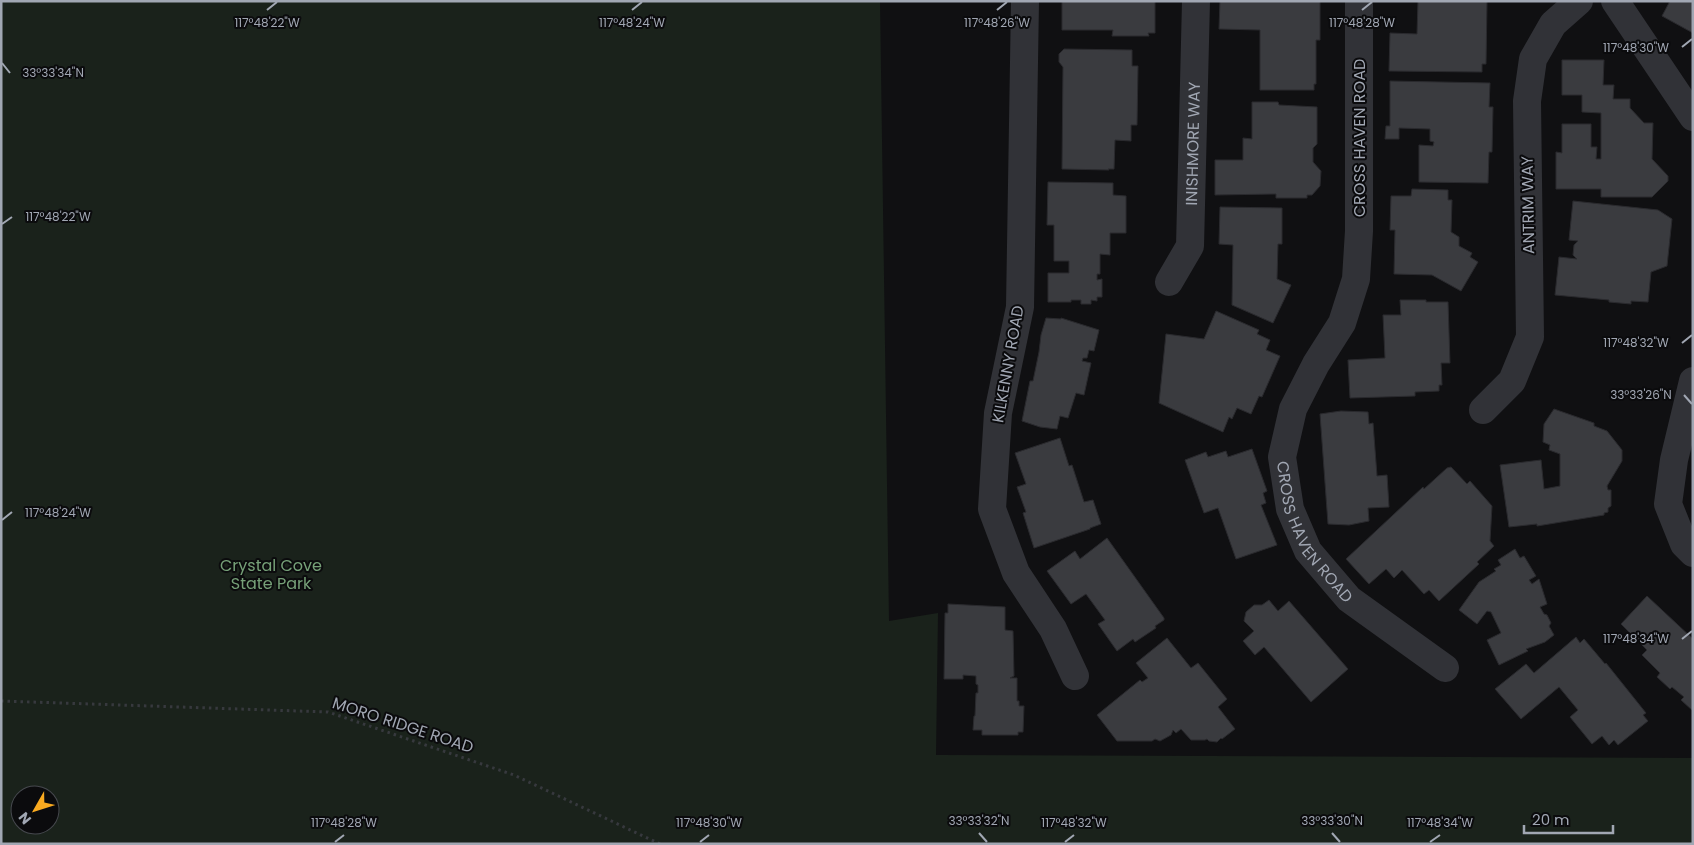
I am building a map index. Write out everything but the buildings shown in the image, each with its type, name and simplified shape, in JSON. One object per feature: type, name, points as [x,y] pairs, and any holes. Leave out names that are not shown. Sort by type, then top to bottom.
[{"type":"street","name":"KILKENNY ROAD","points":[[1025,1],[1020,307],[998,413],[992,509],[1016,573],[1053,629],[1075,676]]},
{"type":"street","name":"INISHMORE WAY","points":[[1169,282],[1190,246],[1196,1]]},
{"type":"street","name":"CROSS HAVEN ROAD","points":[[1359,1],[1360,231],[1356,278],[1342,323],[1316,364],[1293,410],[1282,457],[1290,509],[1308,550],[1349,599],[1445,668]]},
{"type":"street","name":"ANTRIM WAY","points":[[1483,410],[1512,381],[1530,337],[1527,101],[1533,60],[1553,24],[1579,1]]},
{"type":"street","points":[[1615,1],[1693,117]]},
{"type":"street","points":[[1693,381],[1674,460],[1668,504],[1684,544],[1693,553]]},
{"type":"path","name":"MORO RIDGE ROAD","points":[[1,701],[328,712],[514,775],[660,844]]},
{"type":"green space","name":"Crystal Cove State Park","points":[[1,1],[880,1],[889,621],[938,613],[936,755],[1693,758],[1693,844],[1,844]]}]
